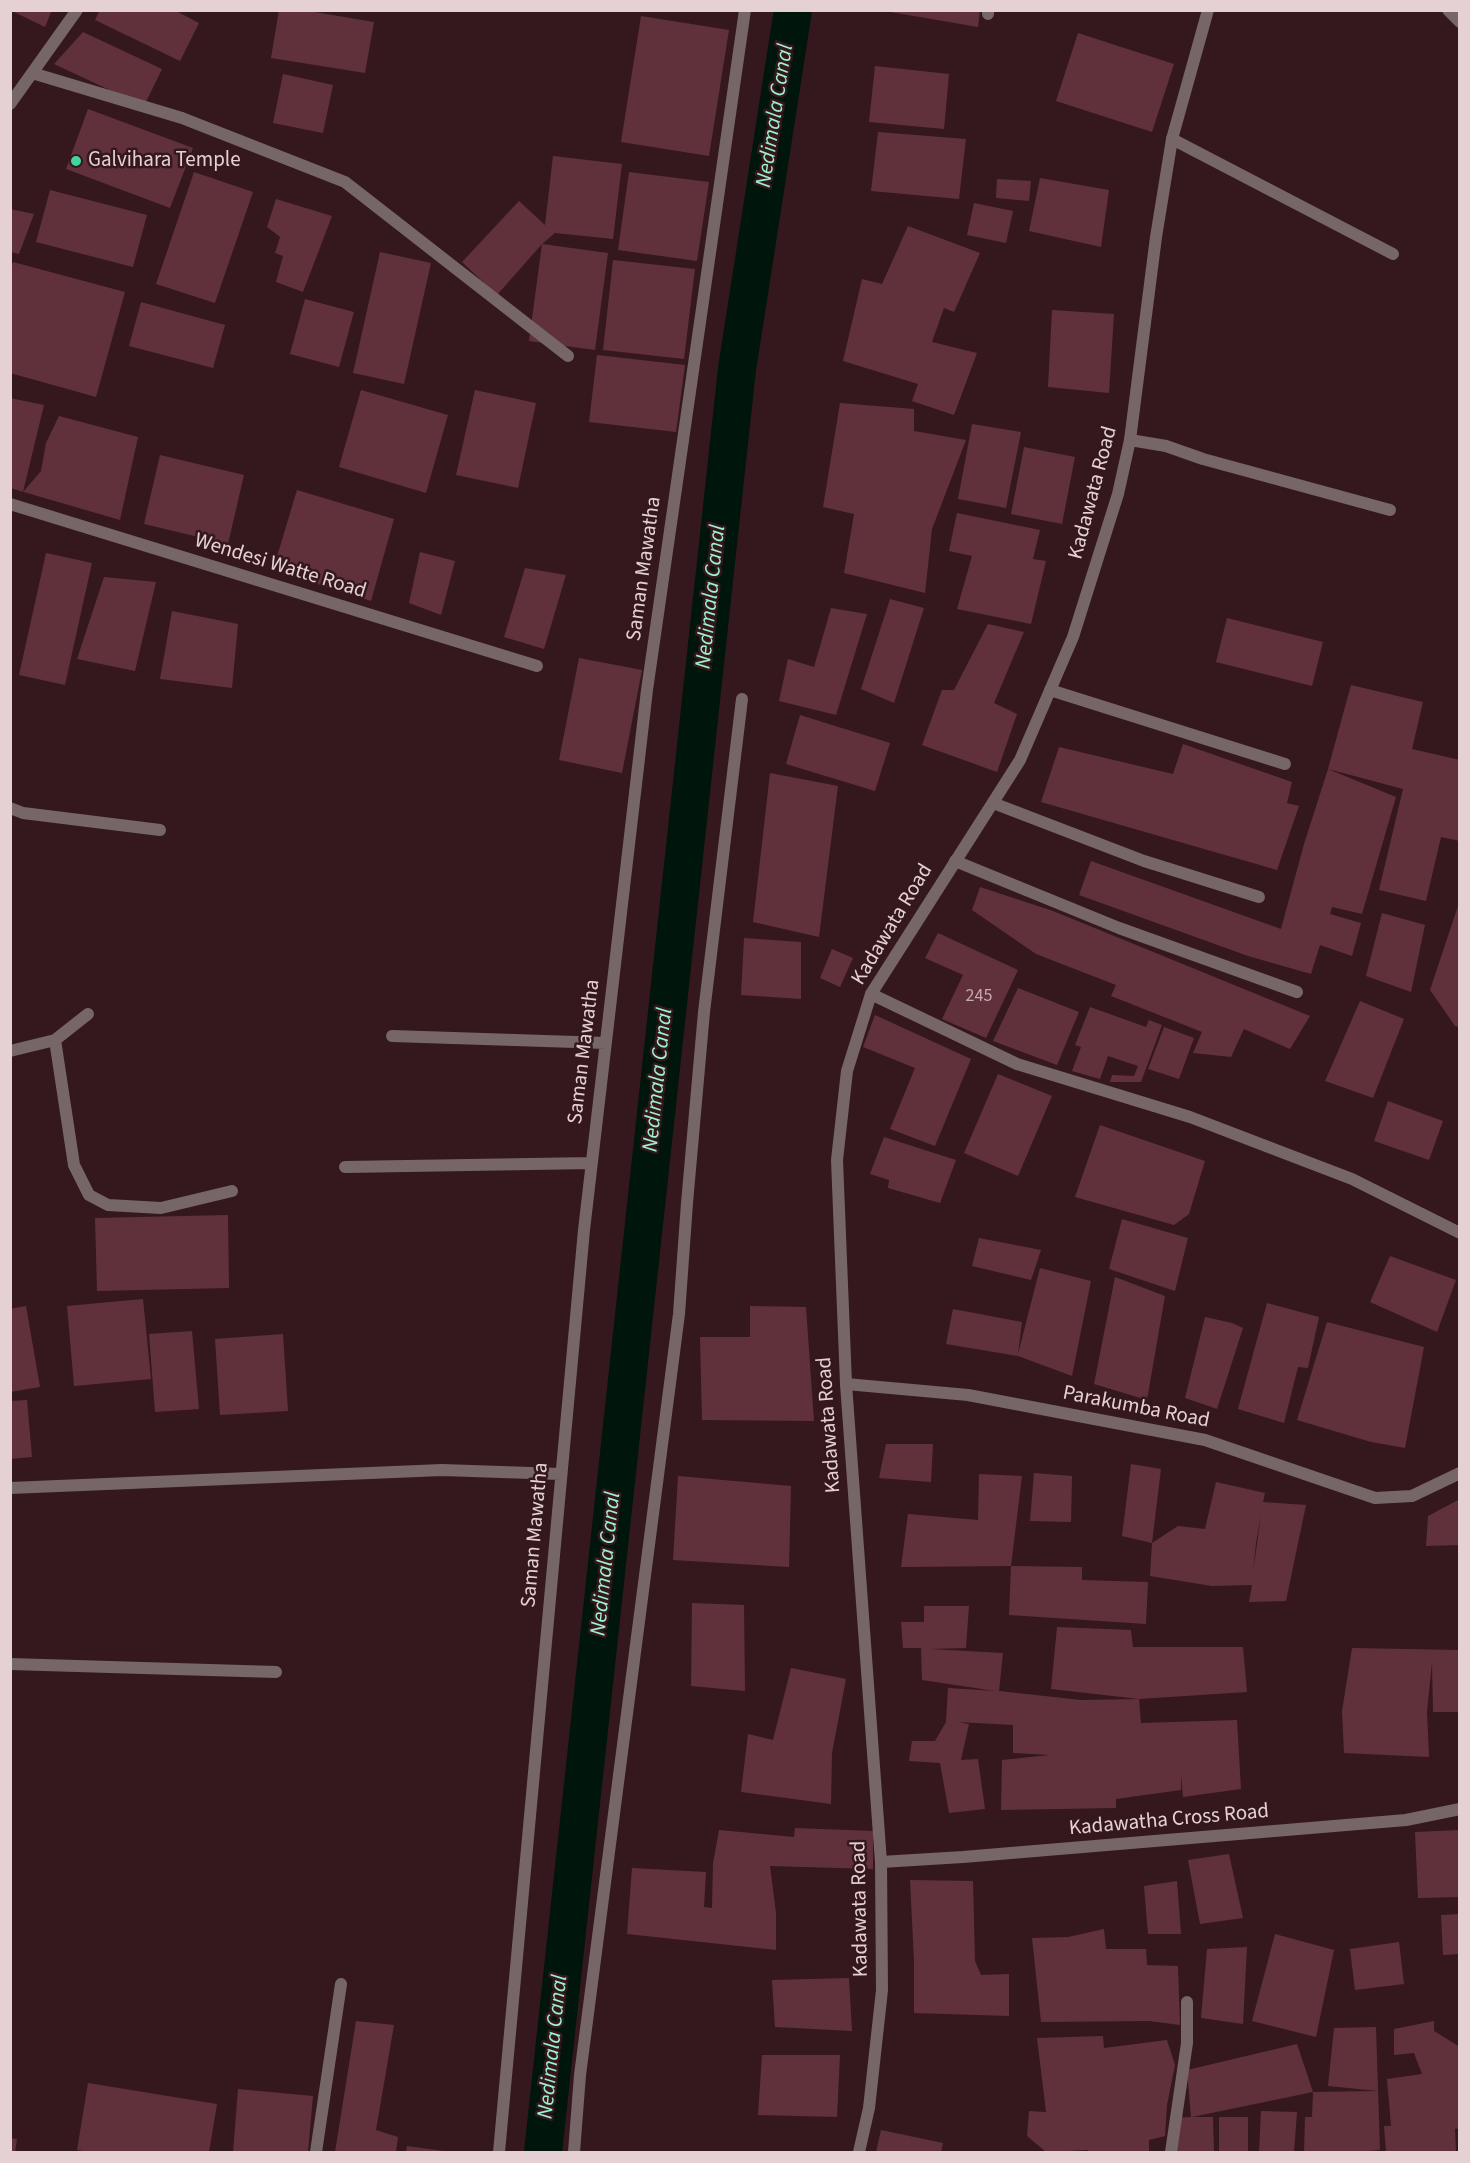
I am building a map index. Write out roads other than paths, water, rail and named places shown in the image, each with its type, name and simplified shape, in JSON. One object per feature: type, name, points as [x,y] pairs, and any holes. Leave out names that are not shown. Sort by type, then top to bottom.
[{"type":"street","points":[[10,104],[76,10]]},
{"type":"street","name":"Saman Mawatha","points":[[499,2152],[592,1163],[647,690],[745,10]]},
{"type":"street","name":"Kadawata Road","points":[[859,2152],[869,2108],[882,1990],[881,1862],[846,1384],[837,1160],[847,1071],[871,994],[1020,760],[1073,637],[1118,494],[1130,440],[1156,237],[1172,139],[1208,10]]},
{"type":"street","points":[[1448,10],[1460,22]]},
{"type":"street","points":[[32,73],[182,118],[345,182],[568,356]]},
{"type":"street","points":[[1172,139],[1393,254]]},
{"type":"street","points":[[1130,440],[1166,446],[1203,459],[1390,510]]},
{"type":"street","name":"Wendesi Watte Road","points":[[10,504],[537,666]]},
{"type":"street","points":[[1050,690],[1285,764]]},
{"type":"street","points":[[574,2152],[580,2075],[679,1314],[704,1012],[742,699]]},
{"type":"street","points":[[993,803],[1144,861],[1259,897]]},
{"type":"street","points":[[10,808],[23,813],[160,830]]},
{"type":"street","points":[[955,861],[1119,928],[1297,992]]},
{"type":"street","points":[[871,994],[1017,1064],[1190,1117],[1352,1179],[1460,1233]]},
{"type":"street","points":[[10,1051],[56,1040],[88,1014]]},
{"type":"street","points":[[392,1036],[606,1043]]},
{"type":"street","points":[[56,1040],[74,1165],[89,1195],[108,1205],[161,1208],[232,1191]]},
{"type":"street","points":[[345,1167],[592,1163]]},
{"type":"street","name":"Parakumba Road","points":[[846,1384],[968,1395],[1194,1438],[1375,1498],[1412,1496],[1460,1473]]},
{"type":"street","points":[[10,1488],[442,1470],[561,1474]]},
{"type":"street","points":[[10,1664],[276,1672]]},
{"type":"street","name":"Kadawatha Cross Road","points":[[881,1862],[1406,1820],[1460,1809]]},
{"type":"street","points":[[316,2152],[341,1984]]},
{"type":"street","points":[[1171,2152],[1187,2043],[1187,2002]]},
{"type":"waterway","name":"Nedimala Canal","points":[[543,2152],[737,369],[793,10]]},
{"type":"place","name":"Galvihara Temple","points":[[76,161]]}]
